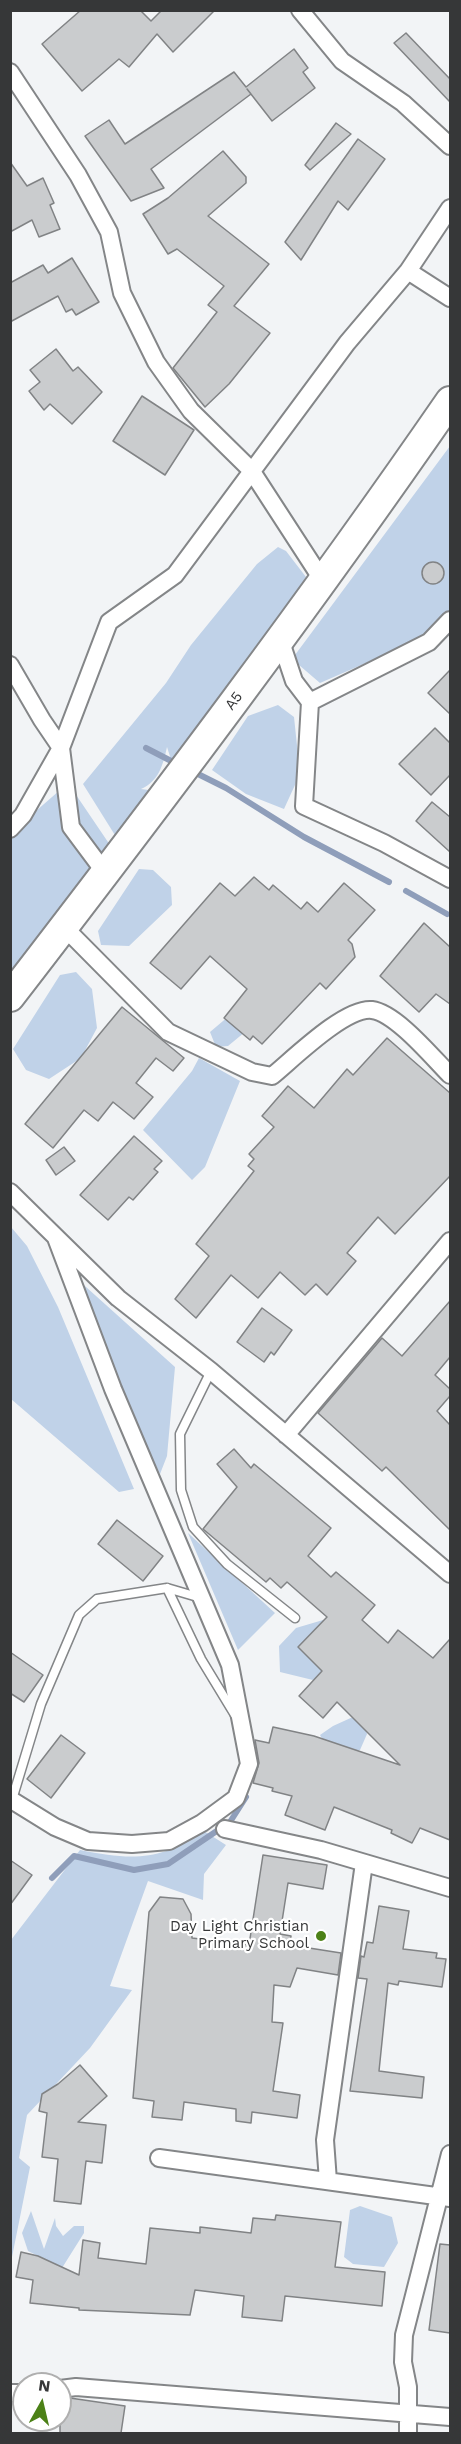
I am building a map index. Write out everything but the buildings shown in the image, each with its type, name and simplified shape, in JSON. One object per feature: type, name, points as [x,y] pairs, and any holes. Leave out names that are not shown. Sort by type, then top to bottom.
[{"type":"highway","name":"A5","points":[[10,997],[106,874],[349,548],[450,401]]},
{"type":"street","points":[[300,10],[342,61],[402,103],[450,146]]},
{"type":"street","points":[[10,72],[78,175],[109,232],[122,293],[156,362],[191,411],[251,470],[323,581]]},
{"type":"street","points":[[10,829],[23,815],[61,748],[109,622],[175,576],[251,470],[367,317],[408,271],[450,208]]},
{"type":"street","points":[[408,271],[450,298]]},
{"type":"street","points":[[310,702],[429,642],[450,620]]},
{"type":"street","points":[[280,639],[294,681],[310,702],[304,806],[384,843],[450,879]]},
{"type":"street","points":[[10,665],[61,748],[71,827],[106,874]]},
{"type":"street","points":[[64,927],[168,1032],[252,1072],[272,1076],[348,1015],[372,1010],[399,1024],[450,1075]]},
{"type":"street","points":[[10,1192],[118,1298],[211,1371],[450,1574]]},
{"type":"street","points":[[12,1802],[55,1827],[88,1840],[132,1844],[169,1841],[202,1823],[236,1798],[249,1764],[230,1665],[114,1389],[56,1238]]},
{"type":"street","points":[[286,1435],[450,1241]]},
{"type":"street","points":[[225,1829],[321,1850],[450,1888]]},
{"type":"street","points":[[328,2181],[325,2140],[364,1863]]},
{"type":"street","points":[[408,2433],[404,2335],[445,2198],[450,2154]]},
{"type":"street","points":[[159,2158],[445,2198]]},
{"type":"street","points":[[72,2388],[450,2417]]},
{"type":"lane","points":[[211,1371],[180,1434],[182,1490],[193,1527],[227,1564],[295,1618]]},
{"type":"lane","points":[[12,1802],[41,1704],[79,1615],[97,1599],[167,1588],[201,1598]]},
{"type":"lane","points":[[167,1588],[201,1659],[242,1726]]},
{"type":"shaded area","points":[[450,446],[450,611],[430,635],[320,683],[292,659]]},
{"type":"shaded area","points":[[278,547],[286,551],[306,577],[263,647],[174,769],[167,747],[162,766],[156,777],[141,789],[156,791],[118,840],[83,784],[166,683],[191,645],[257,564]]},
{"type":"shaded area","points":[[278,705],[294,717],[300,774],[284,809],[246,794],[212,770],[248,716]]},
{"type":"shaded area","points":[[68,783],[110,845],[11,978],[11,839],[28,818]]},
{"type":"shaded area","points":[[139,869],[153,870],[171,887],[172,905],[129,946],[101,945],[98,931]]},
{"type":"shaded area","points":[[76,972],[92,989],[97,1028],[81,1058],[49,1079],[26,1070],[13,1049],[60,975]]},
{"type":"shaded area","points":[[236,1010],[262,1018],[228,1046],[216,1047],[210,1032]]},
{"type":"shaded area","points":[[199,1058],[240,1081],[205,1167],[192,1180],[143,1130],[192,1071]]},
{"type":"shaded area","points":[[11,1227],[27,1246],[58,1307],[134,1489],[119,1492],[11,1399]]},
{"type":"shaded area","points":[[66,1269],[175,1367],[167,1456],[160,1474],[128,1411]]},
{"type":"shaded area","points":[[188,1533],[275,1613],[238,1650]]},
{"type":"shaded area","points":[[323,1620],[342,1650],[317,1681],[280,1672],[279,1646],[296,1628]]},
{"type":"shaded area","points":[[355,1716],[365,1722],[367,1734],[360,1750],[346,1754],[327,1747],[320,1735]]},
{"type":"shaded area","points":[[204,1831],[226,1845],[204,1874],[203,1900],[148,1881],[110,1986],[132,1990],[90,2048],[27,2115],[19,2158],[30,2167],[11,2262],[11,1940],[80,1850],[115,1856],[144,1856],[173,1848]]},
{"type":"shaded area","points":[[360,2206],[392,2217],[398,2243],[384,2267],[353,2264],[344,2257],[350,2210]]},
{"type":"shaded area","points":[[31,2211],[44,2249],[55,2218],[56,2226],[63,2236],[74,2226],[84,2226],[84,2233],[62,2268],[28,2251],[22,2233]]},
{"type":"waterway","points":[[146,748],[177,764]]},
{"type":"waterway","points":[[192,771],[226,788],[304,837],[389,882]]},
{"type":"waterway","points":[[406,891],[447,914]]},
{"type":"waterway","points":[[52,1878],[74,1856],[134,1870],[168,1864],[230,1822],[246,1797]]},
{"type":"place","name":"Day Light Christian Primary School","points":[[321,1936]]}]
